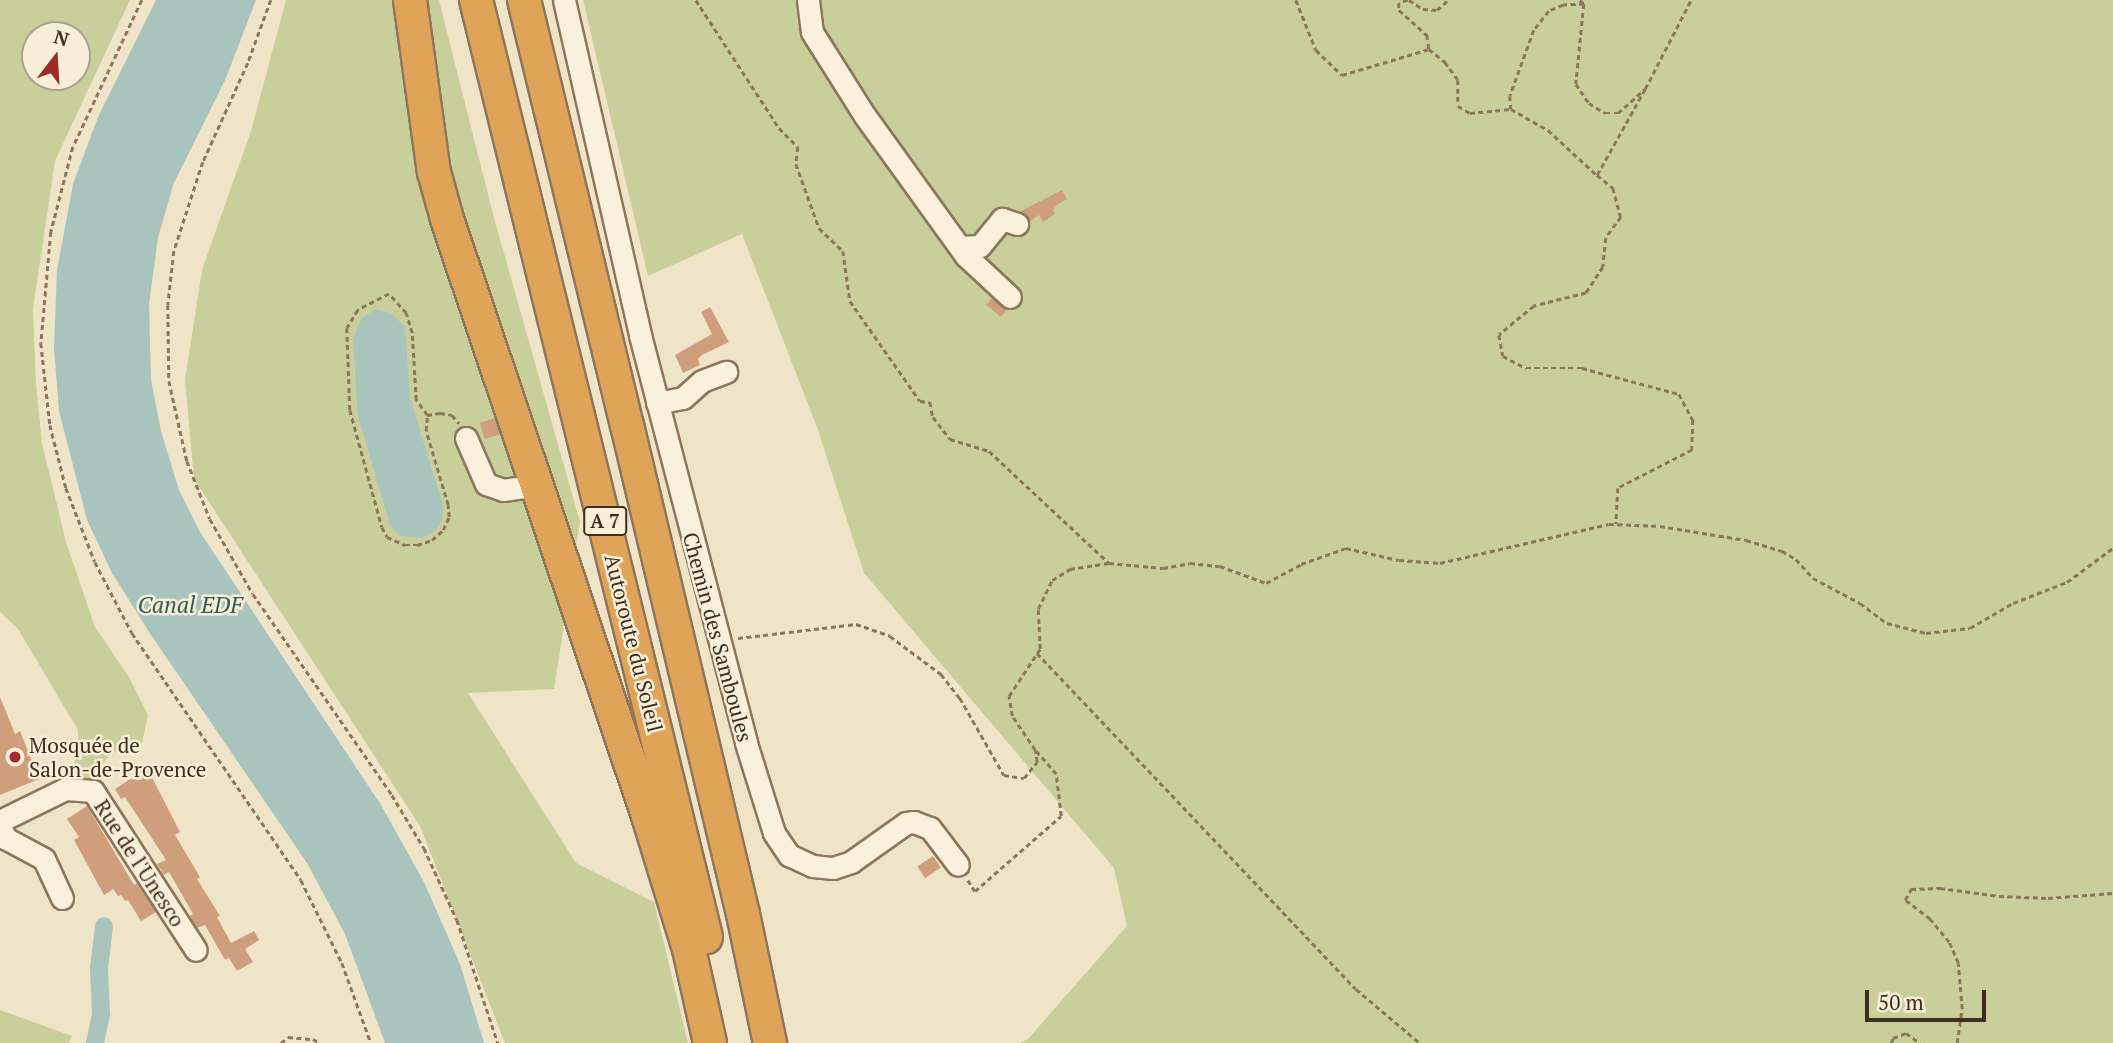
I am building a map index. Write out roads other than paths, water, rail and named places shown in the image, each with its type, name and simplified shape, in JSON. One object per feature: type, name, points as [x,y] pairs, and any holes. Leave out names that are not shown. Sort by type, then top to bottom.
[{"type":"highway","points":[[410,0],[437,184],[653,832],[689,949],[710,1043]]},
{"type":"highway","name":"Autoroute du Soleil","points":[[476,0],[704,930],[728,1043]]},
{"type":"highway","name":"Autoroute du Soleil","points":[[524,0],[743,914],[770,1043]]},
{"type":"street","name":"Chemin des Samboules","points":[[564,0],[657,403],[746,743],[770,820],[789,855],[813,866],[833,868],[851,862],[906,823],[915,822],[930,828],[958,865]]},
{"type":"street","points":[[808,0],[812,32],[865,116],[960,247],[1010,297]]},
{"type":"street","points":[[960,247],[980,246],[1002,219],[1017,223]]},
{"type":"street","points":[[657,403],[682,398],[702,381],[726,372]]},
{"type":"street","points":[[466,438],[486,484],[503,490],[537,485]]},
{"type":"street","name":"Rue de l'Unesco","points":[[0,823],[65,789],[93,791],[196,950]]},
{"type":"street","points":[[0,823],[5,838],[44,859],[62,898]]},
{"type":"water","name":"Canal EDF","points":[[156,0],[256,0],[226,78],[173,185],[158,238],[149,304],[151,380],[161,431],[179,490],[200,532],[381,805],[424,882],[460,964],[484,1043],[385,1043],[345,934],[307,863],[151,635],[112,573],[87,520],[59,411],[54,348],[57,270],[73,184],[98,117]]},
{"type":"water","points":[[375,309],[391,313],[405,327],[410,398],[443,505],[442,521],[436,530],[422,538],[400,536],[390,525],[358,416],[353,339],[361,319]]},
{"type":"waterway","points":[[95,1043],[101,1014],[99,968],[104,926]]},
{"type":"place","name":"Mosquée de Salon-de-Provence","points":[[15,757]]}]
